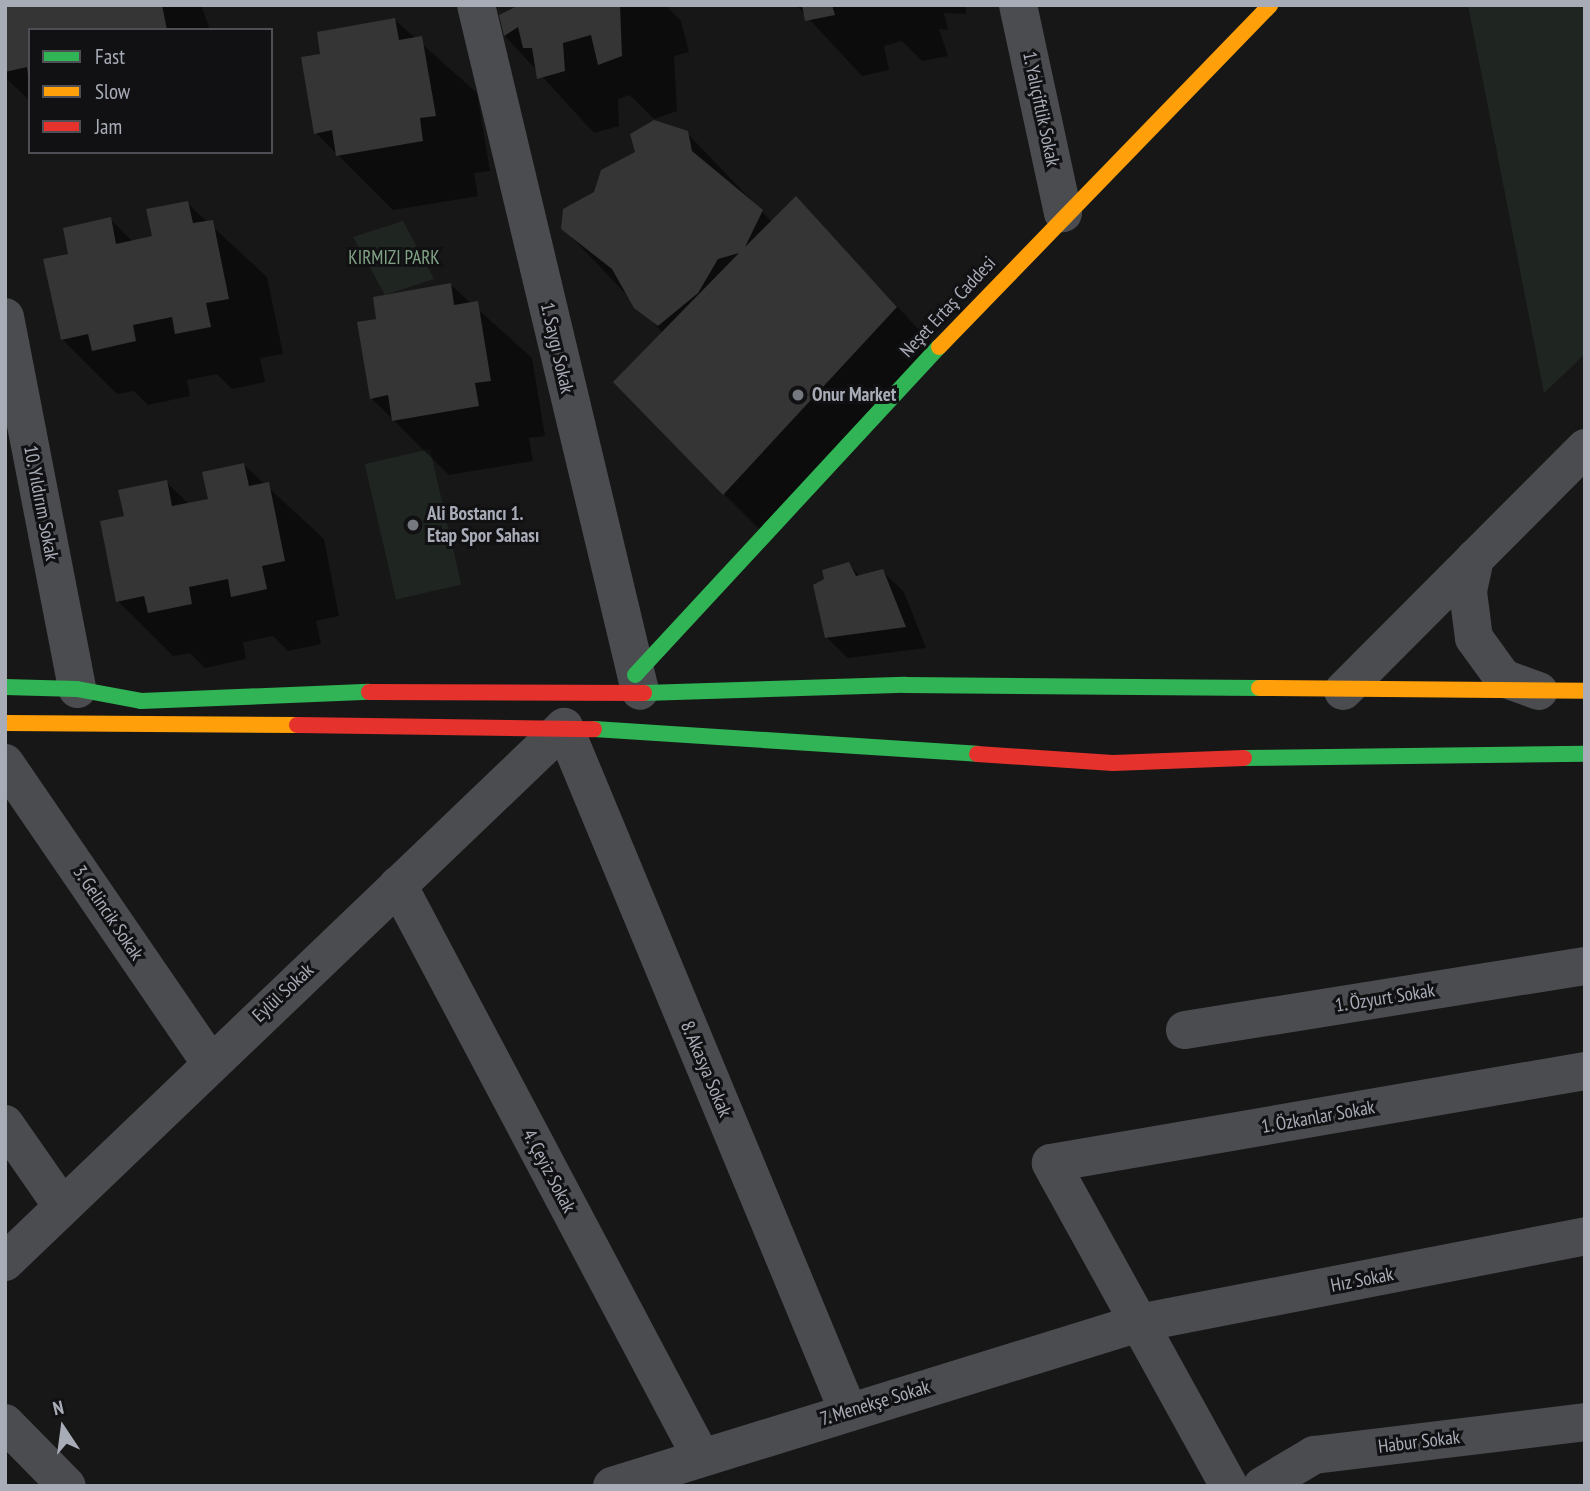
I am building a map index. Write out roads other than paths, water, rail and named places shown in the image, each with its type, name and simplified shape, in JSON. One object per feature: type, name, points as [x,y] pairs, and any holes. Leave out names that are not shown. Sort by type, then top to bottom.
[{"type":"main road","name":"Neşet Ertaş Caddesi","points":[[637,683],[1063,213],[1270,5]]},
{"type":"main road","points":[[5,687],[78,689],[141,701],[339,691],[637,683],[1585,691]]},
{"type":"main road","points":[[5,723],[564,727],[1113,763],[1565,752],[1585,754]]},
{"type":"main road","points":[[1565,752],[1585,747]]},
{"type":"street","name":"1. Saygı Sokak","points":[[477,5],[637,683]]},
{"type":"street","name":"1. Yalıçiftlik Sokak","points":[[1018,5],[1063,213]]},
{"type":"street","name":"10. Yıldırım Sokak","points":[[5,317],[78,689]]},
{"type":"street","points":[[1343,691],[1585,448]]},
{"type":"street","points":[[1475,558],[1468,593],[1474,638],[1503,678],[1539,691]]},
{"type":"street","name":"Eylül Sokak","points":[[5,1262],[210,1062],[564,727]]},
{"type":"street","name":"8. Akasya Sokak","points":[[564,727],[848,1411]]},
{"type":"street","name":"3. Gelincik Sokak","points":[[5,763],[210,1062]]},
{"type":"street","name":"4. Çeyiz Sokak","points":[[398,885],[701,1457]]},
{"type":"street","name":"1. Özyurt Sokak","points":[[1185,1030],[1585,966]]},
{"type":"street","name":"1. Özkanlar Sokak","points":[[1139,1323],[1051,1163],[1585,1071]]},
{"type":"street","points":[[5,1124],[62,1206]]},
{"type":"street","name":"Hız Sokak","points":[[1139,1323],[1585,1236]]},
{"type":"street","points":[[1139,1323],[1229,1486]]},
{"type":"street","name":"7. Menekşe Sokak","points":[[612,1486],[1139,1323]]},
{"type":"street","name":"Habur Sokak","points":[[1262,1486],[1314,1455],[1585,1422]]},
{"type":"street","points":[[5,1423],[67,1486]]},
{"type":"place","name":"Onur Market","points":[[798,395]]},
{"type":"place","name":"Ali Bostancı 1. Etap Spor Sahası","points":[[413,525]]},
{"type":"park label","name":"KIRMIZI PARK","points":[[394,258]]}]
